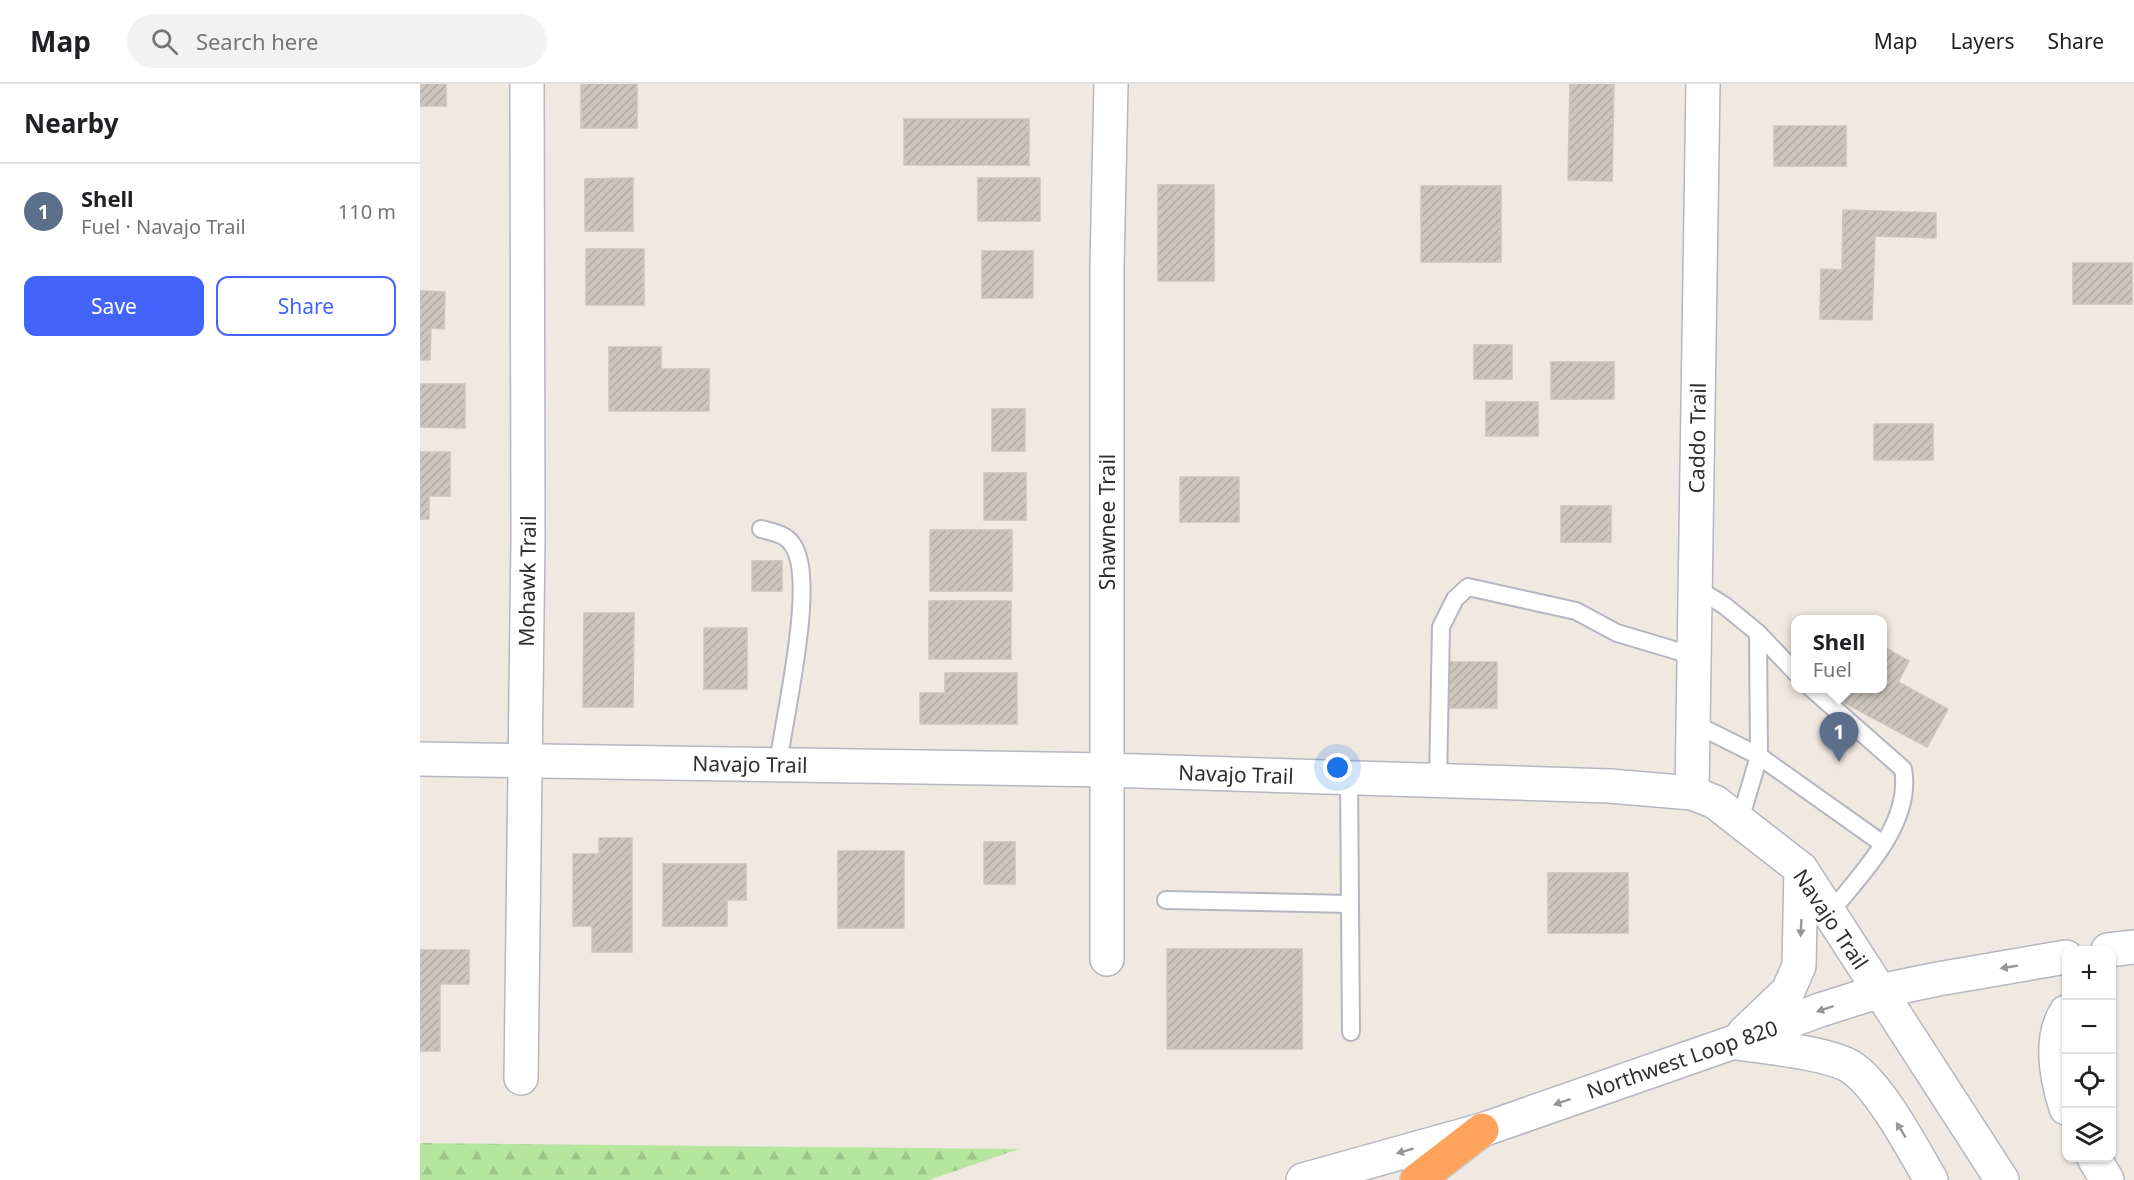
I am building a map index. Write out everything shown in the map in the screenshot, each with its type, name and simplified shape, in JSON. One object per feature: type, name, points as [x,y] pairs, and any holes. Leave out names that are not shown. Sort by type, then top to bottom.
[{"type":"highway","points":[[1417,1180],[1482,1130]]},
{"type":"street","name":"Mohawk Trail","points":[[521,1077],[528,539],[527,84]]},
{"type":"street","name":"Shawnee Trail","points":[[1107,959],[1107,267],[1111,84]]},
{"type":"street","name":"Caddo Trail","points":[[1692,793],[1702,84]]},
{"type":"street","name":"Navajo Trail","points":[[420,759],[1107,770],[1610,786],[1692,793],[1715,802],[1802,869],[2002,1180]]},
{"type":"street","points":[[1734,1042],[1788,991],[1799,966],[1802,869]]},
{"type":"street","points":[[2116,950],[2134,947]]},
{"type":"street","name":"Northwest Loop 820","points":[[1303,1180],[1482,1130],[1820,1010],[1880,991],[1938,978],[2062,958]]},
{"type":"street","points":[[2062,1023],[2057,1046],[2058,1083],[2062,1094]]},
{"type":"street","points":[[1734,1042],[1829,1058],[1851,1067],[1877,1092],[1931,1180]]},
{"type":"street","points":[[2096,1162],[2107,1180]]},
{"type":"lane","points":[[761,529],[785,535],[796,550],[801,573],[800,623],[778,765]]},
{"type":"lane","points":[[1438,781],[1441,627],[1455,598],[1468,587],[1576,611],[1617,633],[1694,656]]},
{"type":"lane","points":[[1695,587],[1725,606],[1758,633],[1791,668]]},
{"type":"lane","points":[[1740,820],[1759,756],[1758,633]]},
{"type":"lane","points":[[1817,693],[1902,769],[1905,783],[1899,812],[1883,844],[1830,913]]},
{"type":"lane","points":[[1693,723],[1759,756],[1883,844]]},
{"type":"lane","points":[[1350,777],[1351,1032]]},
{"type":"lane","points":[[1166,900],[1350,904]]},
{"type":"green space","points":[[420,1143],[1019,1149],[929,1180],[420,1180]]},
{"type":"building","points":[[420,84],[446,84],[446,106],[420,106]]},
{"type":"building","points":[[581,84],[637,84],[637,128],[581,128]]},
{"type":"building","points":[[1570,84],[1614,84],[1612,181],[1568,180]]},
{"type":"building","points":[[904,119],[1029,119],[1029,165],[904,165]]},
{"type":"building","points":[[1774,126],[1846,126],[1846,166],[1774,166]]},
{"type":"building","points":[[633,178],[633,231],[585,231],[585,179]]},
{"type":"building","points":[[978,178],[1040,178],[1040,221],[978,221]]},
{"type":"building","points":[[1158,185],[1214,185],[1214,281],[1158,281]]},
{"type":"building","points":[[1421,186],[1501,186],[1501,262],[1421,262]]},
{"type":"building","points":[[1843,210],[1936,213],[1936,238],[1875,236],[1872,320],[1820,319],[1821,269],[1842,270]]},
{"type":"building","points":[[586,249],[644,249],[644,305],[586,305]]},
{"type":"building","points":[[982,251],[1033,251],[1033,298],[982,298]]},
{"type":"building","points":[[2073,263],[2132,263],[2132,304],[2073,304]]},
{"type":"building","points":[[420,291],[445,292],[444,329],[431,328],[430,360],[420,360]]},
{"type":"building","points":[[1474,345],[1512,345],[1512,379],[1474,379]]},
{"type":"building","points":[[609,347],[661,347],[661,369],[709,369],[709,411],[609,411]]},
{"type":"building","points":[[1551,362],[1614,362],[1614,399],[1551,399]]},
{"type":"building","points":[[420,384],[465,384],[465,428],[420,427]]},
{"type":"building","points":[[1486,402],[1538,402],[1538,436],[1486,436]]},
{"type":"building","points":[[992,409],[1025,409],[1025,451],[992,451]]},
{"type":"building","points":[[1874,424],[1933,424],[1933,460],[1874,460]]},
{"type":"building","points":[[420,452],[450,452],[450,496],[429,496],[429,519],[420,519]]},
{"type":"building","points":[[984,473],[1026,473],[1026,520],[984,520]]},
{"type":"building","points":[[1180,477],[1239,477],[1239,522],[1180,522]]},
{"type":"building","points":[[1561,506],[1611,506],[1611,542],[1561,542]]},
{"type":"building","points":[[930,530],[1012,530],[1012,591],[930,591]]},
{"type":"building","points":[[752,561],[782,561],[782,591],[752,591]]},
{"type":"building","points":[[929,601],[1011,601],[1011,659],[929,659]]},
{"type":"building","points":[[584,613],[634,613],[633,707],[583,707]]},
{"type":"building","points":[[704,628],[747,628],[747,689],[704,689]]},
{"type":"building","points":[[1887,649],[1909,661],[1898,682],[1948,709],[1927,747],[1839,700],[1842,693],[1887,693]]},
{"type":"building","points":[[1448,662],[1497,662],[1497,708],[1448,708]]},
{"type":"building","points":[[945,673],[1017,673],[1017,724],[920,724],[920,693],[945,693]]},
{"type":"building","points":[[599,838],[632,838],[632,952],[592,952],[592,926],[573,926],[573,854],[599,854]]},
{"type":"building","points":[[984,842],[1015,842],[1015,884],[984,884]]},
{"type":"building","points":[[838,851],[904,851],[904,928],[838,928]]},
{"type":"building","points":[[663,864],[746,864],[746,900],[727,900],[727,926],[663,926]]},
{"type":"building","points":[[1548,873],[1628,873],[1628,933],[1548,933]]},
{"type":"building","points":[[1167,949],[1302,949],[1302,1049],[1167,1049]]},
{"type":"building","points":[[420,950],[469,950],[469,984],[440,984],[440,1051],[420,1051]]},
{"type":"place","name":"Shell","points":[[1839,762]]}]
